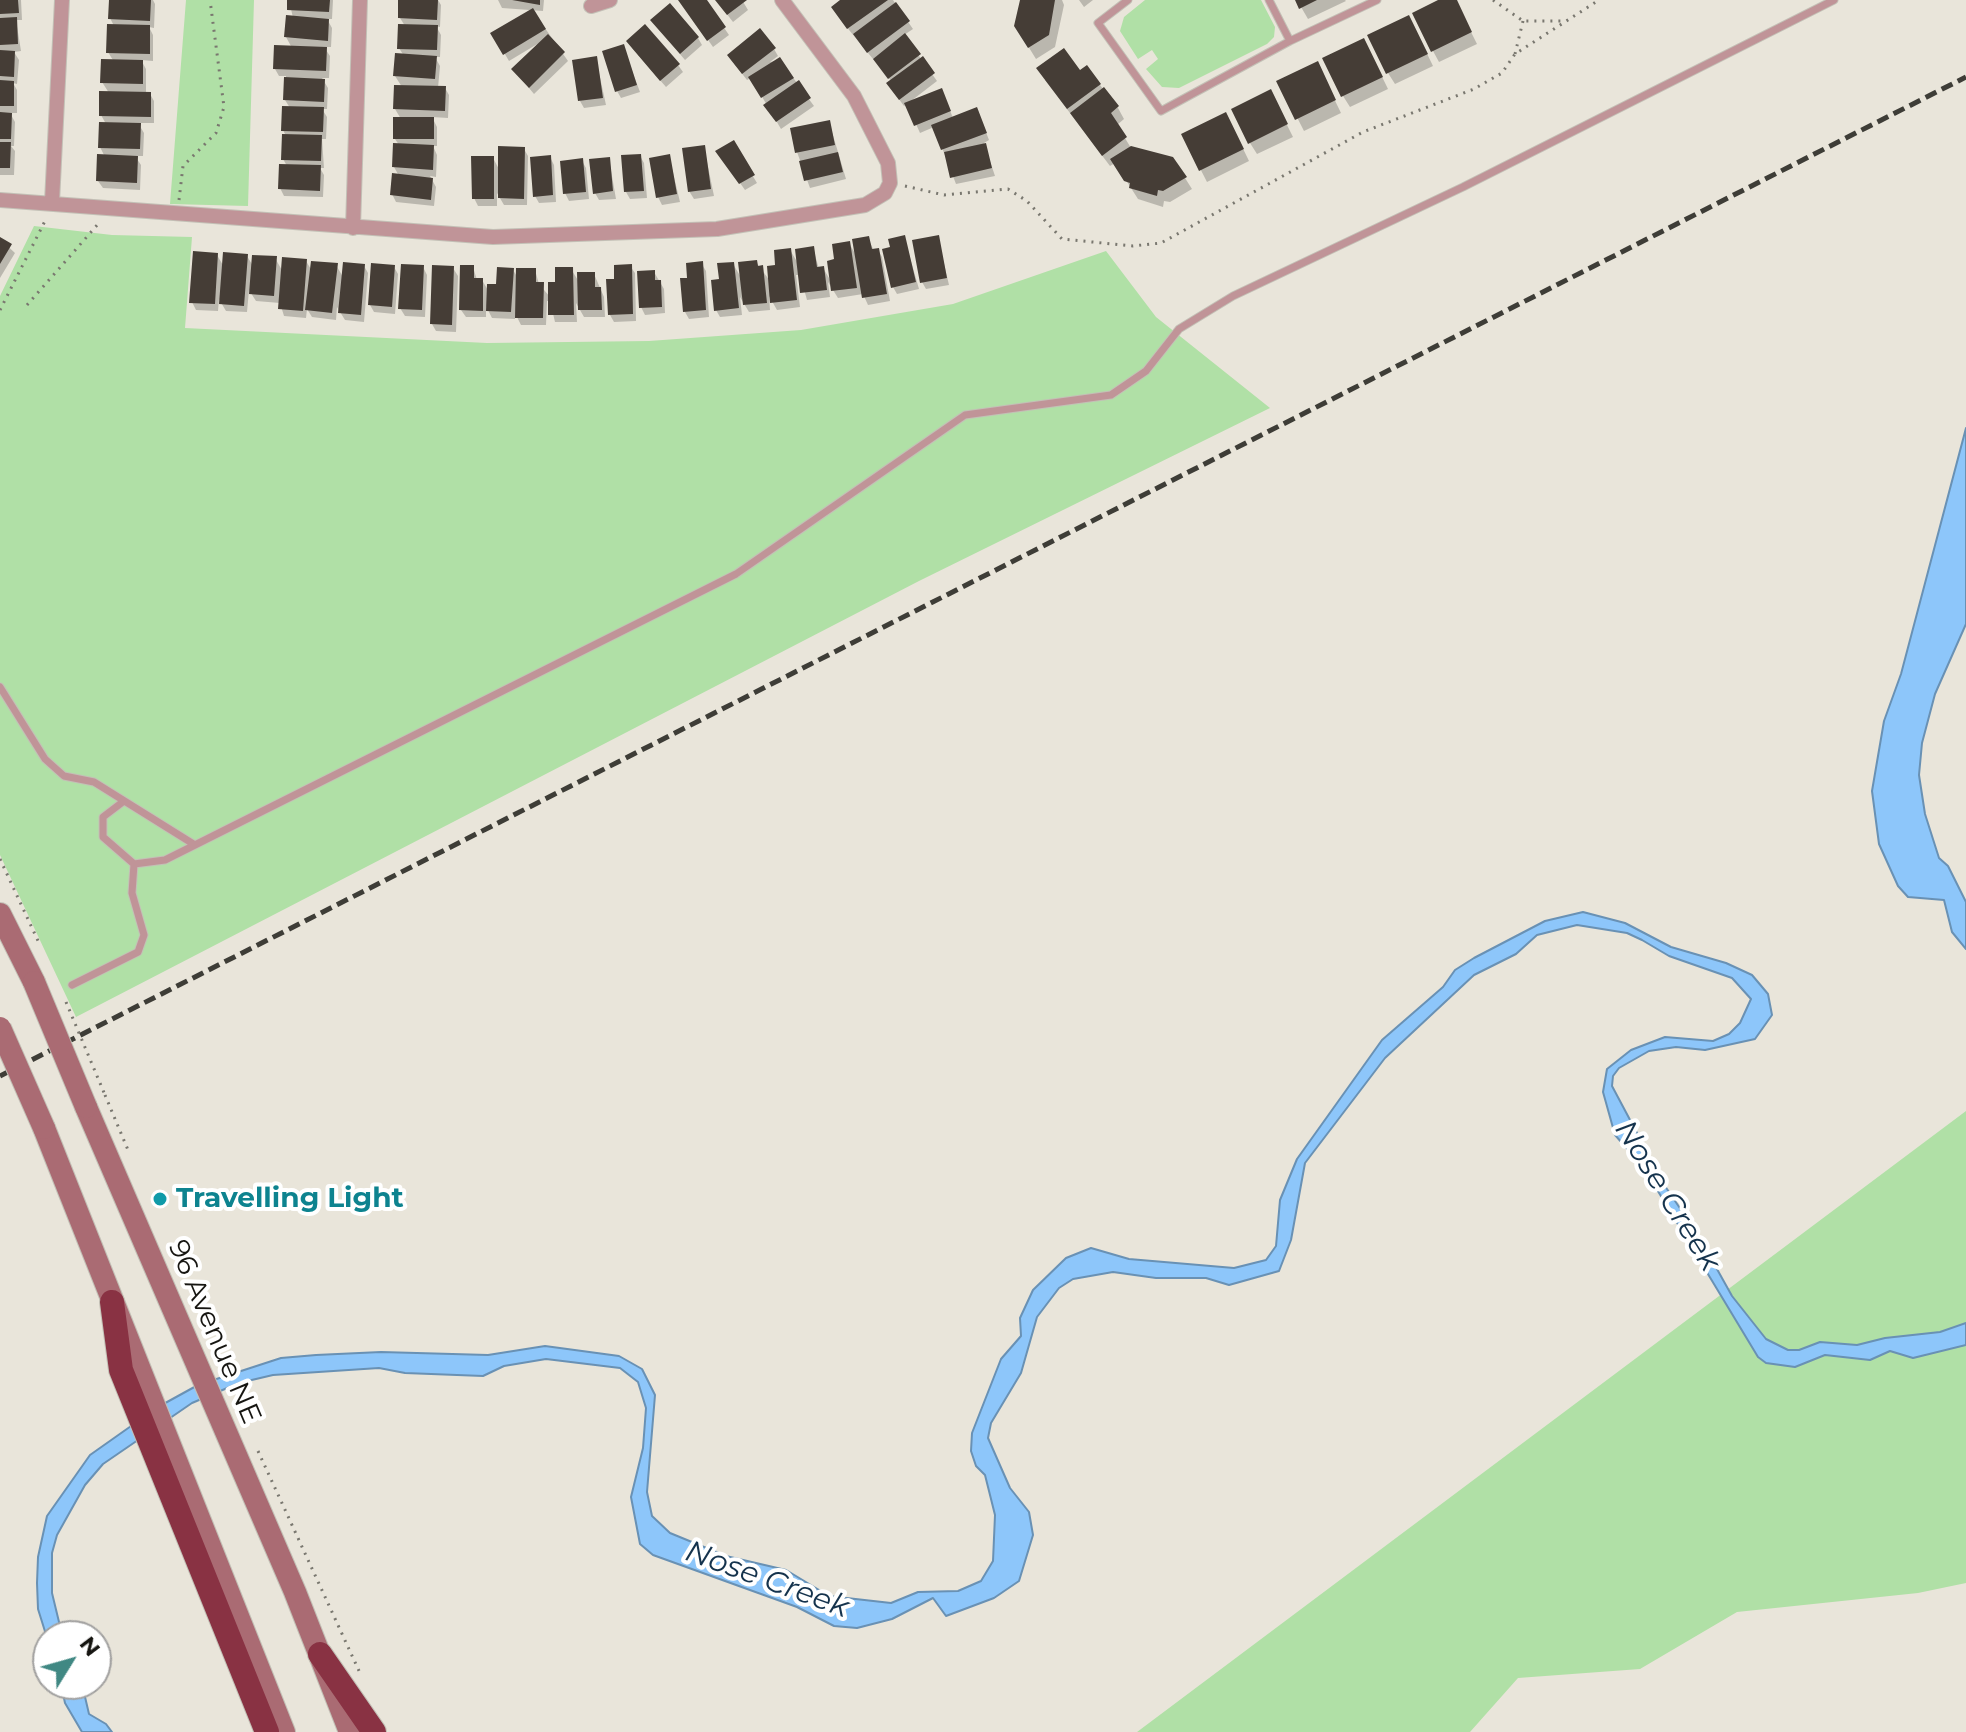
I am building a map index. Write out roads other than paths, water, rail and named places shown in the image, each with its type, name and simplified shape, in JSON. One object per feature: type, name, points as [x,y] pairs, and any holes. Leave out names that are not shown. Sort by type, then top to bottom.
[{"type":"highway","points":[[112,1302],[121,1370],[198,1539],[267,1732]]},
{"type":"highway","points":[[320,1654],[374,1732]]},
{"type":"main road","name":"96 Avenue NE","points":[[0,914],[95,1101],[160,1283],[264,1494],[350,1732]]},
{"type":"main road","points":[[0,1028],[44,1128],[112,1302]]},
{"type":"main road","points":[[198,1539],[284,1732]]},
{"type":"street","points":[[52,202],[62,0]]},
{"type":"street","points":[[353,228],[360,0]]},
{"type":"street","points":[[591,6],[610,0]]},
{"type":"street","points":[[0,200],[493,237],[717,229],[865,205],[885,193],[890,183],[888,163],[854,96],[782,0]]},
{"type":"lane","points":[[1128,0],[1098,23],[1161,111],[1290,41],[1377,0]]},
{"type":"lane","points":[[1269,0],[1290,41]]},
{"type":"lane","points":[[124,801],[103,817],[103,837],[134,864],[165,860],[736,574],[965,415],[1111,395],[1146,371],[1179,329],[1233,296],[1463,187],[1834,0]]},
{"type":"lane","points":[[0,687],[45,759],[64,776],[94,782],[195,845]]},
{"type":"lane","points":[[72,985],[138,952],[144,935],[132,893],[134,864]]},
{"type":"water","points":[[1966,428],[1966,624],[1935,694],[1922,743],[1919,775],[1925,814],[1939,858],[1948,866],[1966,902],[1966,949],[1952,932],[1944,900],[1908,897],[1898,886],[1879,844],[1872,791],[1884,721],[1901,674]]},
{"type":"water","name":"Nose Creek","points":[[1583,912],[1625,923],[1671,947],[1726,963],[1752,975],[1768,994],[1772,1015],[1755,1039],[1705,1050],[1676,1047],[1649,1051],[1619,1068],[1613,1076],[1612,1086],[1637,1133],[1640,1149],[1698,1235],[1732,1296],[1766,1339],[1788,1350],[1799,1350],[1820,1342],[1857,1345],[1885,1338],[1940,1332],[1966,1323],[1966,1345],[1913,1358],[1890,1351],[1870,1360],[1825,1355],[1795,1367],[1766,1363],[1758,1357],[1644,1168],[1615,1135],[1603,1092],[1607,1069],[1631,1050],[1665,1037],[1713,1041],[1729,1034],[1740,1023],[1751,999],[1732,978],[1669,956],[1627,933],[1577,925],[1537,935],[1516,954],[1474,975],[1385,1058],[1305,1163],[1291,1240],[1279,1271],[1229,1285],[1206,1278],[1156,1278],[1113,1272],[1073,1279],[1059,1288],[1037,1317],[1021,1373],[991,1423],[988,1438],[1010,1488],[1029,1512],[1033,1535],[1019,1581],[994,1598],[946,1616],[933,1598],[892,1619],[857,1628],[834,1626],[797,1607],[653,1555],[640,1544],[631,1497],[643,1448],[646,1408],[638,1382],[620,1368],[546,1359],[504,1366],[483,1376],[405,1373],[379,1368],[273,1375],[239,1383],[192,1403],[103,1464],[85,1485],[57,1535],[52,1553],[52,1593],[59,1620],[41,1620],[38,1609],[38,1557],[47,1516],[90,1455],[158,1407],[198,1385],[281,1358],[381,1352],[488,1355],[545,1346],[619,1356],[642,1369],[655,1395],[647,1492],[652,1516],[670,1533],[726,1556],[786,1570],[829,1596],[891,1603],[918,1592],[958,1591],[981,1581],[993,1561],[995,1515],[985,1475],[976,1466],[971,1451],[972,1433],[1001,1359],[1021,1336],[1020,1318],[1033,1290],[1066,1258],[1091,1248],[1129,1259],[1234,1268],[1266,1260],[1276,1246],[1280,1200],[1297,1159],[1382,1040],[1443,987],[1455,970],[1545,921]]},
{"type":"water","points":[[64,1700],[86,1700],[89,1714],[106,1724],[112,1732],[82,1732]]},
{"type":"railway","points":[[0,1076],[1966,77]]},
{"type":"place","name":"Travelling Light","points":[[160,1199]]}]
